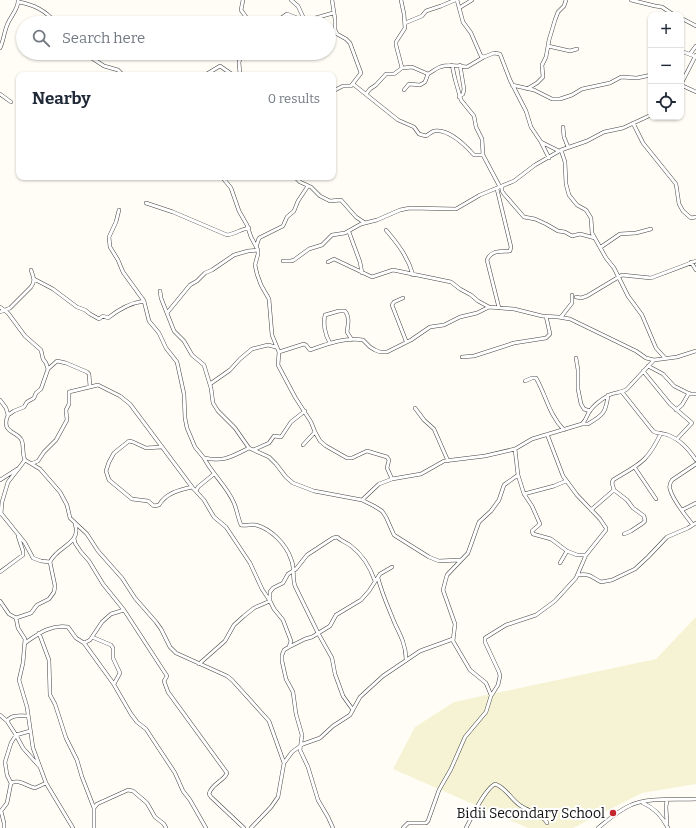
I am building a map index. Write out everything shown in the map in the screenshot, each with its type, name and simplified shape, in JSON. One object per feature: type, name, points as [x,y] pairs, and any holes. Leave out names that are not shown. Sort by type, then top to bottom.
[{"type":"street","points":[[243,0],[241,10],[245,16]]},
{"type":"street","points":[[291,0],[298,6],[303,16]]},
{"type":"street","points":[[332,0],[334,16]]},
{"type":"street","points":[[401,0],[405,22],[404,31],[396,42],[402,68]]},
{"type":"street","points":[[405,22],[422,16],[426,11],[456,0],[463,22],[471,33],[480,54],[484,57]]},
{"type":"street","points":[[459,8],[472,0]]},
{"type":"street","points":[[527,89],[543,77],[542,65],[546,57],[556,16],[564,6],[566,0]]},
{"type":"street","points":[[631,0],[662,7],[670,12]]},
{"type":"street","points":[[0,48],[7,24],[18,1],[36,6],[49,16]]},
{"type":"street","points":[[322,16],[333,13]]},
{"type":"street","points":[[284,16],[287,14],[294,16]]},
{"type":"street","points":[[684,20],[696,26]]},
{"type":"street","points":[[336,32],[350,43],[356,62],[361,71],[361,74],[356,78],[353,84],[348,87],[340,87],[336,89]]},
{"type":"street","points":[[548,46],[570,51],[577,49]]},
{"type":"street","points":[[690,54],[696,46]]},
{"type":"street","points":[[404,90],[409,84],[420,85],[425,82],[428,74],[440,67],[452,65],[460,65],[464,67],[470,66],[484,57],[494,53],[500,54],[512,85],[526,111],[532,130],[541,142],[549,158]]},
{"type":"street","points":[[682,84],[695,56],[684,53]]},
{"type":"street","points":[[95,60],[104,66],[120,72]]},
{"type":"street","points":[[240,60],[240,72]]},
{"type":"street","points":[[452,65],[461,100],[474,116],[476,127],[481,138],[483,155],[504,194],[524,217],[535,219],[558,231],[568,233],[572,236],[580,234],[595,238]]},
{"type":"street","points":[[460,65],[464,89],[463,94],[460,97]]},
{"type":"street","points":[[210,72],[220,66],[229,72]]},
{"type":"street","points":[[366,94],[386,74],[394,74],[402,68],[412,67],[428,74]]},
{"type":"street","points":[[512,85],[534,90],[552,99],[560,99],[572,95],[582,89],[610,82],[622,77],[637,78],[648,76]]},
{"type":"street","points":[[353,84],[398,120],[414,128],[419,134],[426,136],[436,131],[447,133],[461,142],[474,155],[483,155]]},
{"type":"street","points":[[684,86],[696,92]]},
{"type":"street","points":[[0,94],[11,102]]},
{"type":"street","points":[[283,261],[294,260],[309,249],[322,245],[332,235],[349,232],[365,223],[378,220],[405,208],[456,209],[517,179],[560,150],[587,142],[604,132],[623,128],[648,116]]},
{"type":"street","points":[[633,123],[642,143],[676,184],[677,197],[680,206],[691,218],[696,217]]},
{"type":"street","points":[[563,127],[564,137],[568,147]]},
{"type":"street","points":[[541,142],[560,150],[565,162],[570,197],[577,205],[586,210],[591,218],[591,230],[595,238],[628,296],[642,315],[656,348],[665,358]]},
{"type":"street","points":[[224,180],[231,188],[257,248]]},
{"type":"street","points":[[298,180],[327,200],[341,200],[356,217],[365,223]]},
{"type":"street","points":[[308,186],[298,201],[294,211],[287,217],[283,226],[259,238],[257,248],[256,269],[261,285],[269,299],[272,335],[279,352],[278,365],[323,444],[344,457],[352,458],[366,451],[387,457],[389,460],[387,465],[388,471],[392,479]]},
{"type":"street","points":[[499,308],[487,260],[489,255],[497,251],[510,251],[511,247],[500,187]]},
{"type":"street","points":[[146,203],[173,212],[227,235],[249,228]]},
{"type":"street","points":[[119,210],[116,222],[109,237],[110,247],[123,272],[144,301],[149,322],[159,333],[166,348],[177,362],[184,390],[185,418],[187,428],[195,447],[226,489],[234,504],[241,524],[256,526],[270,532],[282,543],[289,553],[294,582],[318,633],[332,658],[335,674],[343,696],[353,710]]},
{"type":"street","points":[[601,248],[620,234],[636,233],[651,229]]},
{"type":"street","points":[[386,230],[400,247],[409,262],[413,275]]},
{"type":"street","points":[[349,232],[360,262],[362,273]]},
{"type":"street","points":[[167,313],[190,285],[197,281],[205,273],[234,255],[257,248]]},
{"type":"street","points":[[328,262],[334,258],[372,277],[393,270],[452,283],[489,307],[514,309],[546,316],[570,319],[636,351],[646,358],[654,360],[677,357],[696,351]]},
{"type":"street","points":[[576,297],[581,298],[587,296],[618,277],[625,275],[651,278],[696,261]]},
{"type":"street","points":[[691,262],[696,270]]},
{"type":"street","points":[[0,312],[5,311],[32,287],[34,279],[31,270]]},
{"type":"street","points":[[34,279],[53,289],[77,307],[99,319],[103,316],[108,318],[121,308],[144,301]]},
{"type":"street","points":[[160,291],[174,331],[184,341],[192,355],[204,365],[210,384],[213,403],[218,411],[235,428],[248,448],[269,457],[286,478],[293,483],[314,491],[362,500],[374,506],[382,511],[389,522],[394,535],[434,560],[460,560]]},
{"type":"street","points":[[561,317],[572,303],[572,295]]},
{"type":"street","points":[[403,298],[394,302],[392,306],[406,341]]},
{"type":"street","points":[[279,352],[304,344],[310,350],[330,343],[363,340],[370,348],[380,352],[387,352],[433,326],[444,325],[460,317],[477,313],[489,307]]},
{"type":"street","points":[[0,308],[5,311],[23,331],[26,337],[41,350],[48,369]]},
{"type":"street","points":[[330,343],[325,327],[325,315],[339,311],[345,311],[347,314],[347,332],[352,340]]},
{"type":"street","points":[[462,357],[474,356],[514,343],[546,338],[550,334],[546,316]]},
{"type":"street","points":[[210,384],[232,369],[240,359],[254,348],[268,345],[276,347]]},
{"type":"street","points":[[576,358],[581,404],[584,409],[590,411]]},
{"type":"street","points":[[582,424],[590,411],[608,395],[622,392],[630,387],[654,360]]},
{"type":"street","points":[[50,562],[33,558],[25,543],[0,513],[8,482],[25,460],[21,439],[13,434],[5,424],[8,415],[24,407],[27,402],[34,398],[36,393],[41,389],[48,369],[54,362],[58,361],[77,367],[88,373],[90,387]]},
{"type":"street","points":[[648,366],[659,371],[671,384],[689,393],[696,394]]},
{"type":"street","points":[[643,372],[676,410],[692,423],[677,439]]},
{"type":"street","points":[[525,381],[536,378],[550,410],[564,430]]},
{"type":"street","points":[[33,463],[38,461],[44,452],[56,440],[67,420],[66,410],[69,404],[68,393],[98,385],[127,401],[192,487],[205,501],[214,517],[226,527],[250,563],[260,586],[284,621],[291,641],[290,647]]},
{"type":"street","points":[[622,392],[653,431],[656,433],[669,435],[677,439],[696,460]]},
{"type":"street","points":[[676,410],[682,405],[689,393]]},
{"type":"street","points":[[362,500],[379,484],[392,479],[421,474],[442,462],[485,456],[515,449],[527,441],[547,434],[582,424],[588,424],[602,414],[607,406],[608,395]]},
{"type":"street","points":[[0,396],[0,400],[8,415]]},
{"type":"street","points":[[415,408],[424,420],[434,429],[448,461]]},
{"type":"street","points":[[253,450],[269,443],[274,436],[281,437],[291,422],[305,411]]},
{"type":"street","points":[[303,445],[315,432]]},
{"type":"street","points":[[624,534],[643,523],[644,516],[632,508],[627,500],[614,490],[612,483],[613,480],[635,468],[648,456],[661,433]]},
{"type":"street","points":[[403,828],[408,823],[426,823],[428,821],[439,790],[451,769],[464,737],[486,712],[491,696],[498,685],[500,676],[485,642],[485,638],[506,625],[539,613],[555,601],[578,575],[586,555],[606,530],[600,519],[566,481],[547,434]]},
{"type":"street","points":[[161,447],[146,448],[133,442],[129,442],[115,452],[111,457],[106,471],[109,480],[132,499],[148,502],[154,506],[159,505],[163,499],[177,490],[192,487]]},
{"type":"street","points":[[204,458],[215,460],[224,459],[248,448]]},
{"type":"street","points":[[515,449],[518,475],[524,494],[532,506],[540,524],[532,531],[533,534],[551,539],[567,551],[577,555],[586,555]]},
{"type":"street","points":[[25,460],[33,463],[41,470],[61,494],[69,516],[75,524],[88,534],[98,551],[122,578],[135,598],[160,626],[172,650],[230,678],[267,718],[271,725],[284,763]]},
{"type":"street","points":[[578,575],[586,574],[601,582],[616,578],[640,565],[667,537],[695,524],[682,510],[670,489],[670,484],[678,476],[696,464]]},
{"type":"street","points":[[0,480],[19,468]]},
{"type":"street","points":[[635,468],[656,499]]},
{"type":"street","points":[[196,491],[200,484],[214,474]]},
{"type":"street","points":[[491,696],[486,683],[470,670],[453,639],[455,628],[454,620],[443,590],[447,575],[453,570],[460,560],[465,557],[471,548],[473,537],[480,522],[499,500],[504,485],[518,475]]},
{"type":"street","points":[[524,494],[554,486],[566,481]]},
{"type":"street","points":[[591,510],[614,490]]},
{"type":"street","points":[[682,510],[696,503]]},
{"type":"street","points":[[16,618],[30,613],[38,604],[47,600],[54,592],[55,586],[50,562],[53,557],[74,538],[77,533],[75,524]]},
{"type":"street","points":[[0,572],[23,555],[23,549],[17,533]]},
{"type":"street","points":[[270,601],[270,592],[273,588],[282,584],[288,574],[293,572],[307,555],[336,537],[349,544],[363,557],[375,581]]},
{"type":"street","points":[[74,538],[75,543],[81,552],[89,560],[103,584],[124,610],[167,676],[164,681],[168,692],[228,773],[210,789],[210,795],[244,828]]},
{"type":"street","points":[[560,563],[567,551]]},
{"type":"street","points":[[333,828],[318,800],[308,767],[300,750],[302,735],[296,714],[294,694],[287,682],[282,661],[282,652],[330,626],[340,612],[361,600],[383,572],[392,567]]},
{"type":"street","points":[[378,578],[386,602],[406,649],[406,659]]},
{"type":"street","points":[[199,664],[225,641],[234,625],[244,616],[254,608],[270,601]]},
{"type":"street","points":[[0,602],[9,614],[16,618],[18,628],[24,637],[25,643],[19,680],[27,707],[27,716],[33,748],[46,783],[73,828]]},
{"type":"street","points":[[84,643],[92,637],[102,622],[111,614],[124,610]]},
{"type":"street","points":[[25,643],[39,633],[52,627],[66,627],[76,638],[84,643],[114,684],[129,712],[137,722],[146,729],[175,773],[183,791],[206,828]]},
{"type":"street","points":[[39,633],[49,660],[50,695],[55,704],[66,738],[78,763],[94,808],[94,828]]},
{"type":"street","points":[[92,637],[111,645],[113,648],[113,658],[120,673],[114,684]]},
{"type":"street","points":[[251,828],[271,807],[278,797],[284,763],[292,752],[300,746],[323,736],[333,726],[350,715],[358,699],[365,691],[406,659],[420,651],[453,639]]},
{"type":"street","points":[[0,715],[7,721],[16,735],[20,745],[41,768]]},
{"type":"street","points":[[7,721],[10,717],[14,716],[27,716]]},
{"type":"street","points":[[0,827],[4,826],[1,811],[7,803],[11,784],[7,775],[5,760],[11,743],[16,735],[30,731]]},
{"type":"street","points":[[11,784],[15,781],[20,781],[35,788],[46,783]]},
{"type":"street","points":[[466,828],[482,798],[490,787],[495,784],[509,793],[521,806],[534,814],[543,816],[547,823]]},
{"type":"street","points":[[94,808],[97,804],[128,790],[133,791],[147,803],[155,817],[164,824],[166,828]]},
{"type":"street","points":[[598,828],[630,805],[642,802],[696,799]]},
{"type":"street","points":[[667,800],[666,807],[668,828]]},
{"type":"street","points":[[642,802],[660,814],[668,828]]},
{"type":"shaded area","points":[[696,617],[696,784],[642,793],[573,828],[528,828],[393,769],[415,727],[454,702],[656,659]]},
{"type":"place","name":"Bidii Secondary School","points":[[613,813]]}]
